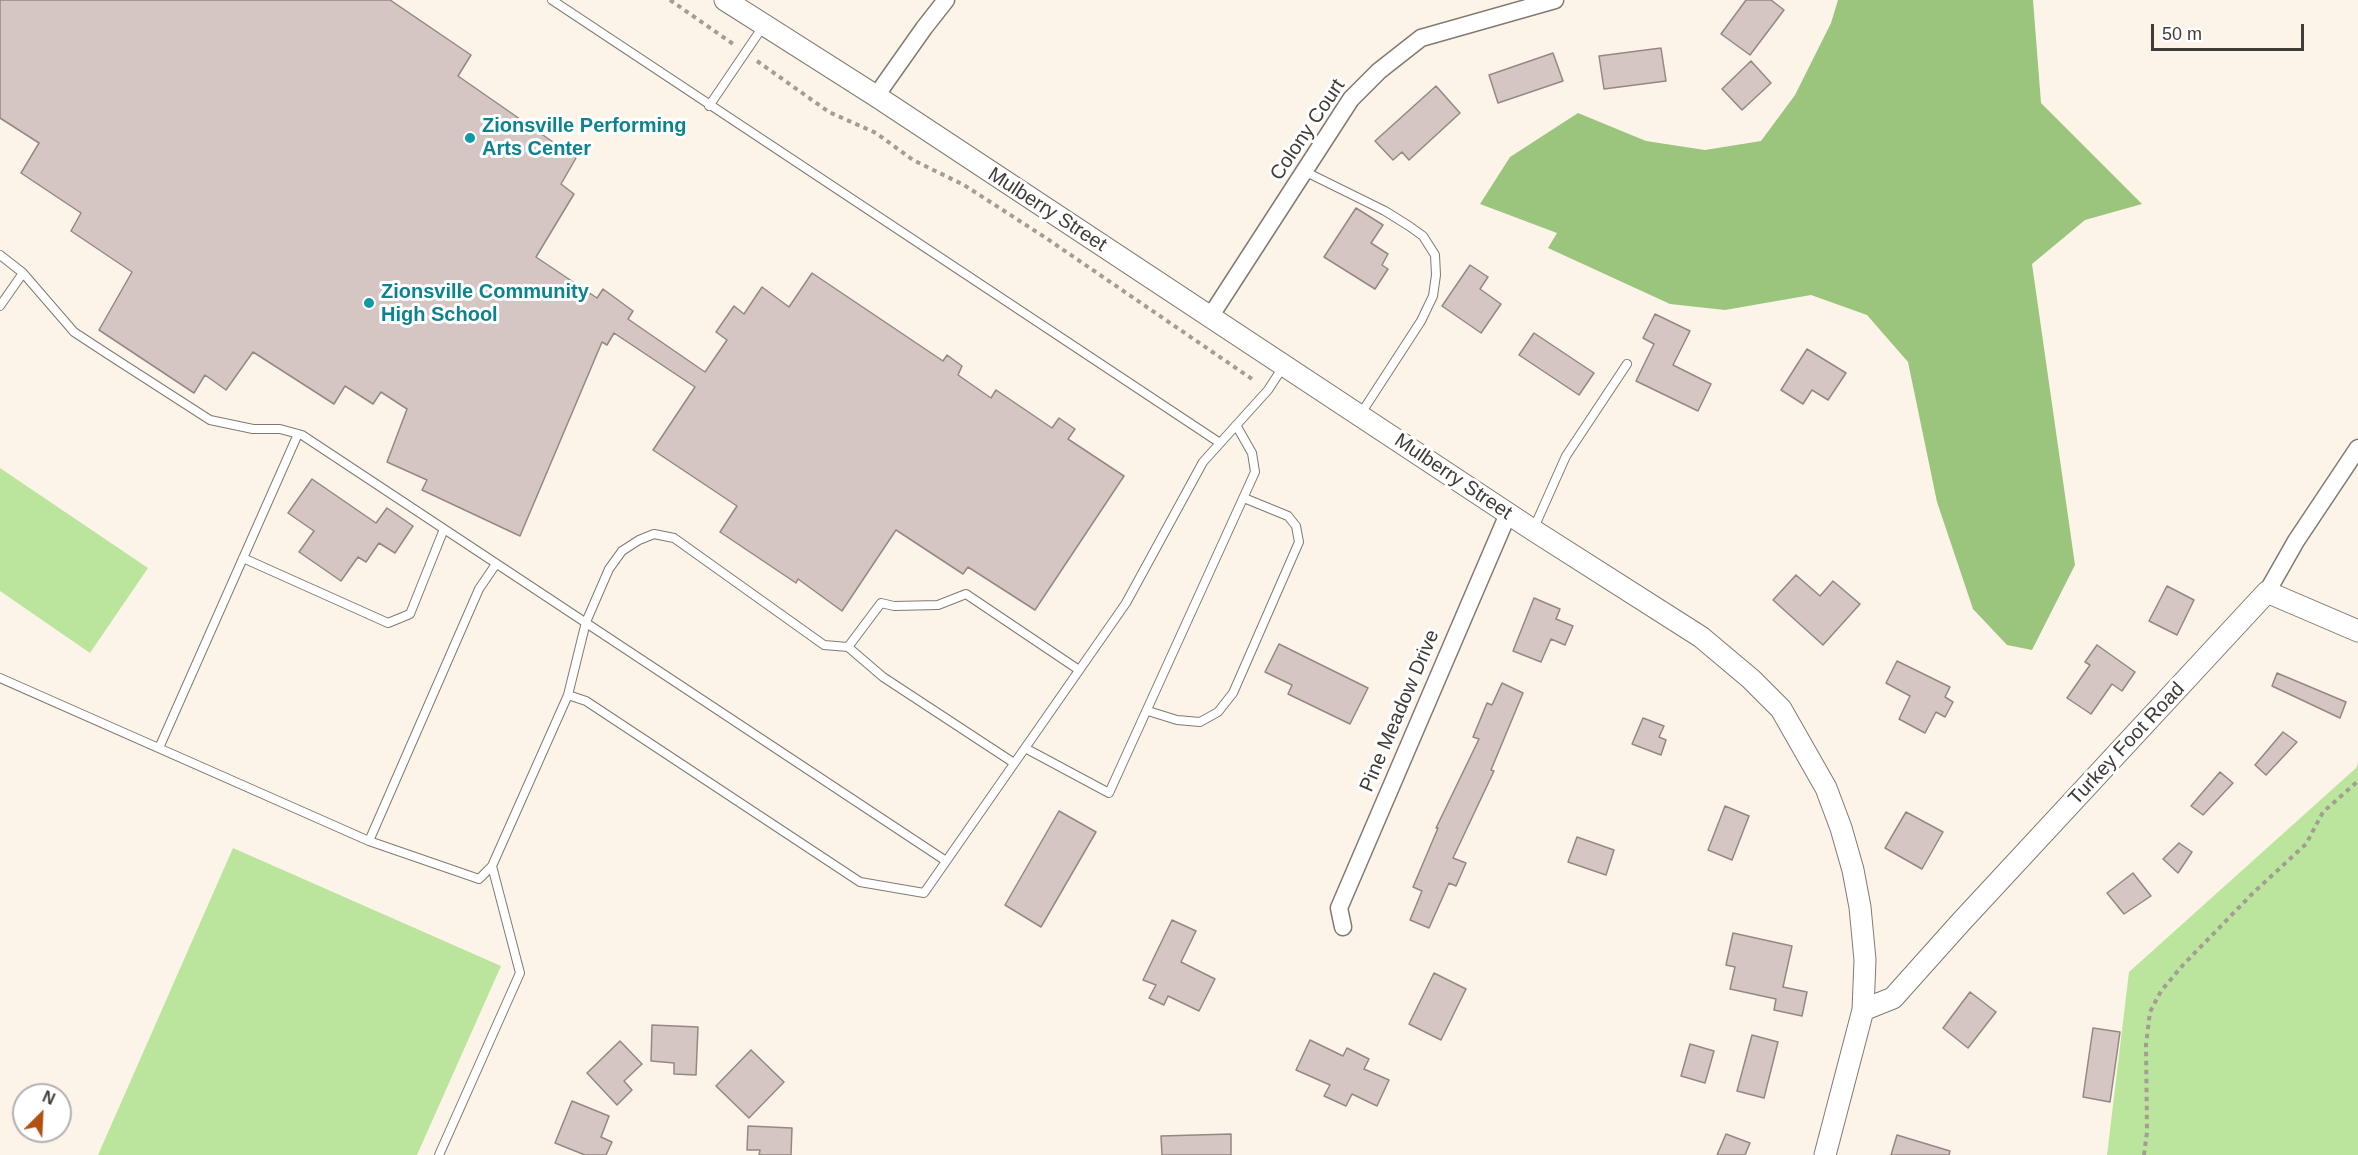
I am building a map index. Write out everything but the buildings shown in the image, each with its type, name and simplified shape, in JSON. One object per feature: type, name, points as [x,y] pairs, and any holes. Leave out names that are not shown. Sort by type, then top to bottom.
[{"type":"street","name":"Mulberry Street","points":[[725,0],[876,96],[1508,514],[1701,638],[1751,679],[1781,709],[1826,788],[1854,870],[1860,907],[1865,960],[1863,1010],[1825,1155]]},
{"type":"street","points":[[876,96],[924,27],[946,0]]},
{"type":"street","name":"Colony Court","points":[[1210,317],[1351,99],[1378,71],[1421,38],[1555,0]]},
{"type":"street","name":"Turkey Foot Road","points":[[1863,1010],[1893,998],[2267,592],[2296,541],[2358,448]]},
{"type":"street","name":"Pine Meadow Drive","points":[[1343,927],[1339,908],[1508,514]]},
{"type":"street","points":[[2267,592],[2358,631]]},
{"type":"lane","points":[[552,0],[1220,443]]},
{"type":"lane","points":[[709,105],[764,25]]},
{"type":"lane","points":[[1304,171],[1409,226],[1423,236],[1435,255],[1436,275],[1433,296],[1421,321],[1360,415]]},
{"type":"lane","points":[[0,255],[23,273],[74,332],[210,420],[253,429],[280,429],[298,434],[946,861]]},
{"type":"lane","points":[[0,306],[23,273]]},
{"type":"lane","points":[[1533,530],[1566,456],[1627,364]]},
{"type":"lane","points":[[568,695],[586,700],[860,882],[924,893],[1126,603],[1203,462],[1268,390],[1284,365]]},
{"type":"lane","points":[[1025,748],[1109,793],[1255,472],[1252,453],[1236,425]]},
{"type":"lane","points":[[159,748],[298,434]]},
{"type":"lane","points":[[1148,711],[1177,720],[1200,722],[1218,712],[1238,683],[1299,542],[1296,526],[1288,516],[1244,498]]},
{"type":"lane","points":[[243,558],[388,623],[410,614],[444,529]]},
{"type":"lane","points":[[0,678],[369,841],[479,879],[492,866],[568,695],[586,622],[609,568],[622,551],[654,534],[674,538],[824,645],[848,647],[884,677],[1014,763]]},
{"type":"lane","points":[[369,841],[479,589],[496,564]]},
{"type":"lane","points":[[848,647],[881,603],[894,606],[938,605],[966,594],[1079,670]]},
{"type":"lane","points":[[439,1155],[520,973],[492,866]]},
{"type":"path","points":[[670,0],[829,112],[876,133],[912,160],[964,185],[1046,237],[1252,379]]},
{"type":"path","points":[[2144,1155],[2147,1132],[2148,1023],[2150,1012],[2161,991],[2252,894],[2306,844],[2323,812],[2358,781]]},
{"type":"green space","points":[[1838,0],[2033,0],[2041,103],[2142,204],[2085,220],[2032,264],[2075,565],[2032,650],[2007,645],[1973,609],[1937,502],[1908,362],[1867,315],[1811,295],[1725,310],[1670,304],[1548,248],[1557,233],[1480,204],[1510,157],[1578,113],[1646,141],[1705,150],[1761,141],[1795,95],[1831,23]]},
{"type":"green space","points":[[0,468],[148,568],[90,653],[0,591]]},
{"type":"green space","points":[[2358,763],[2358,1155],[2107,1155],[2129,972],[2356,768]]},
{"type":"green space","points":[[233,848],[501,966],[417,1155],[98,1155]]},
{"type":"place","name":"Zionsville Performing Arts Center","points":[[470,138]]},
{"type":"place","name":"Zionsville Community High School","points":[[369,303]]}]
